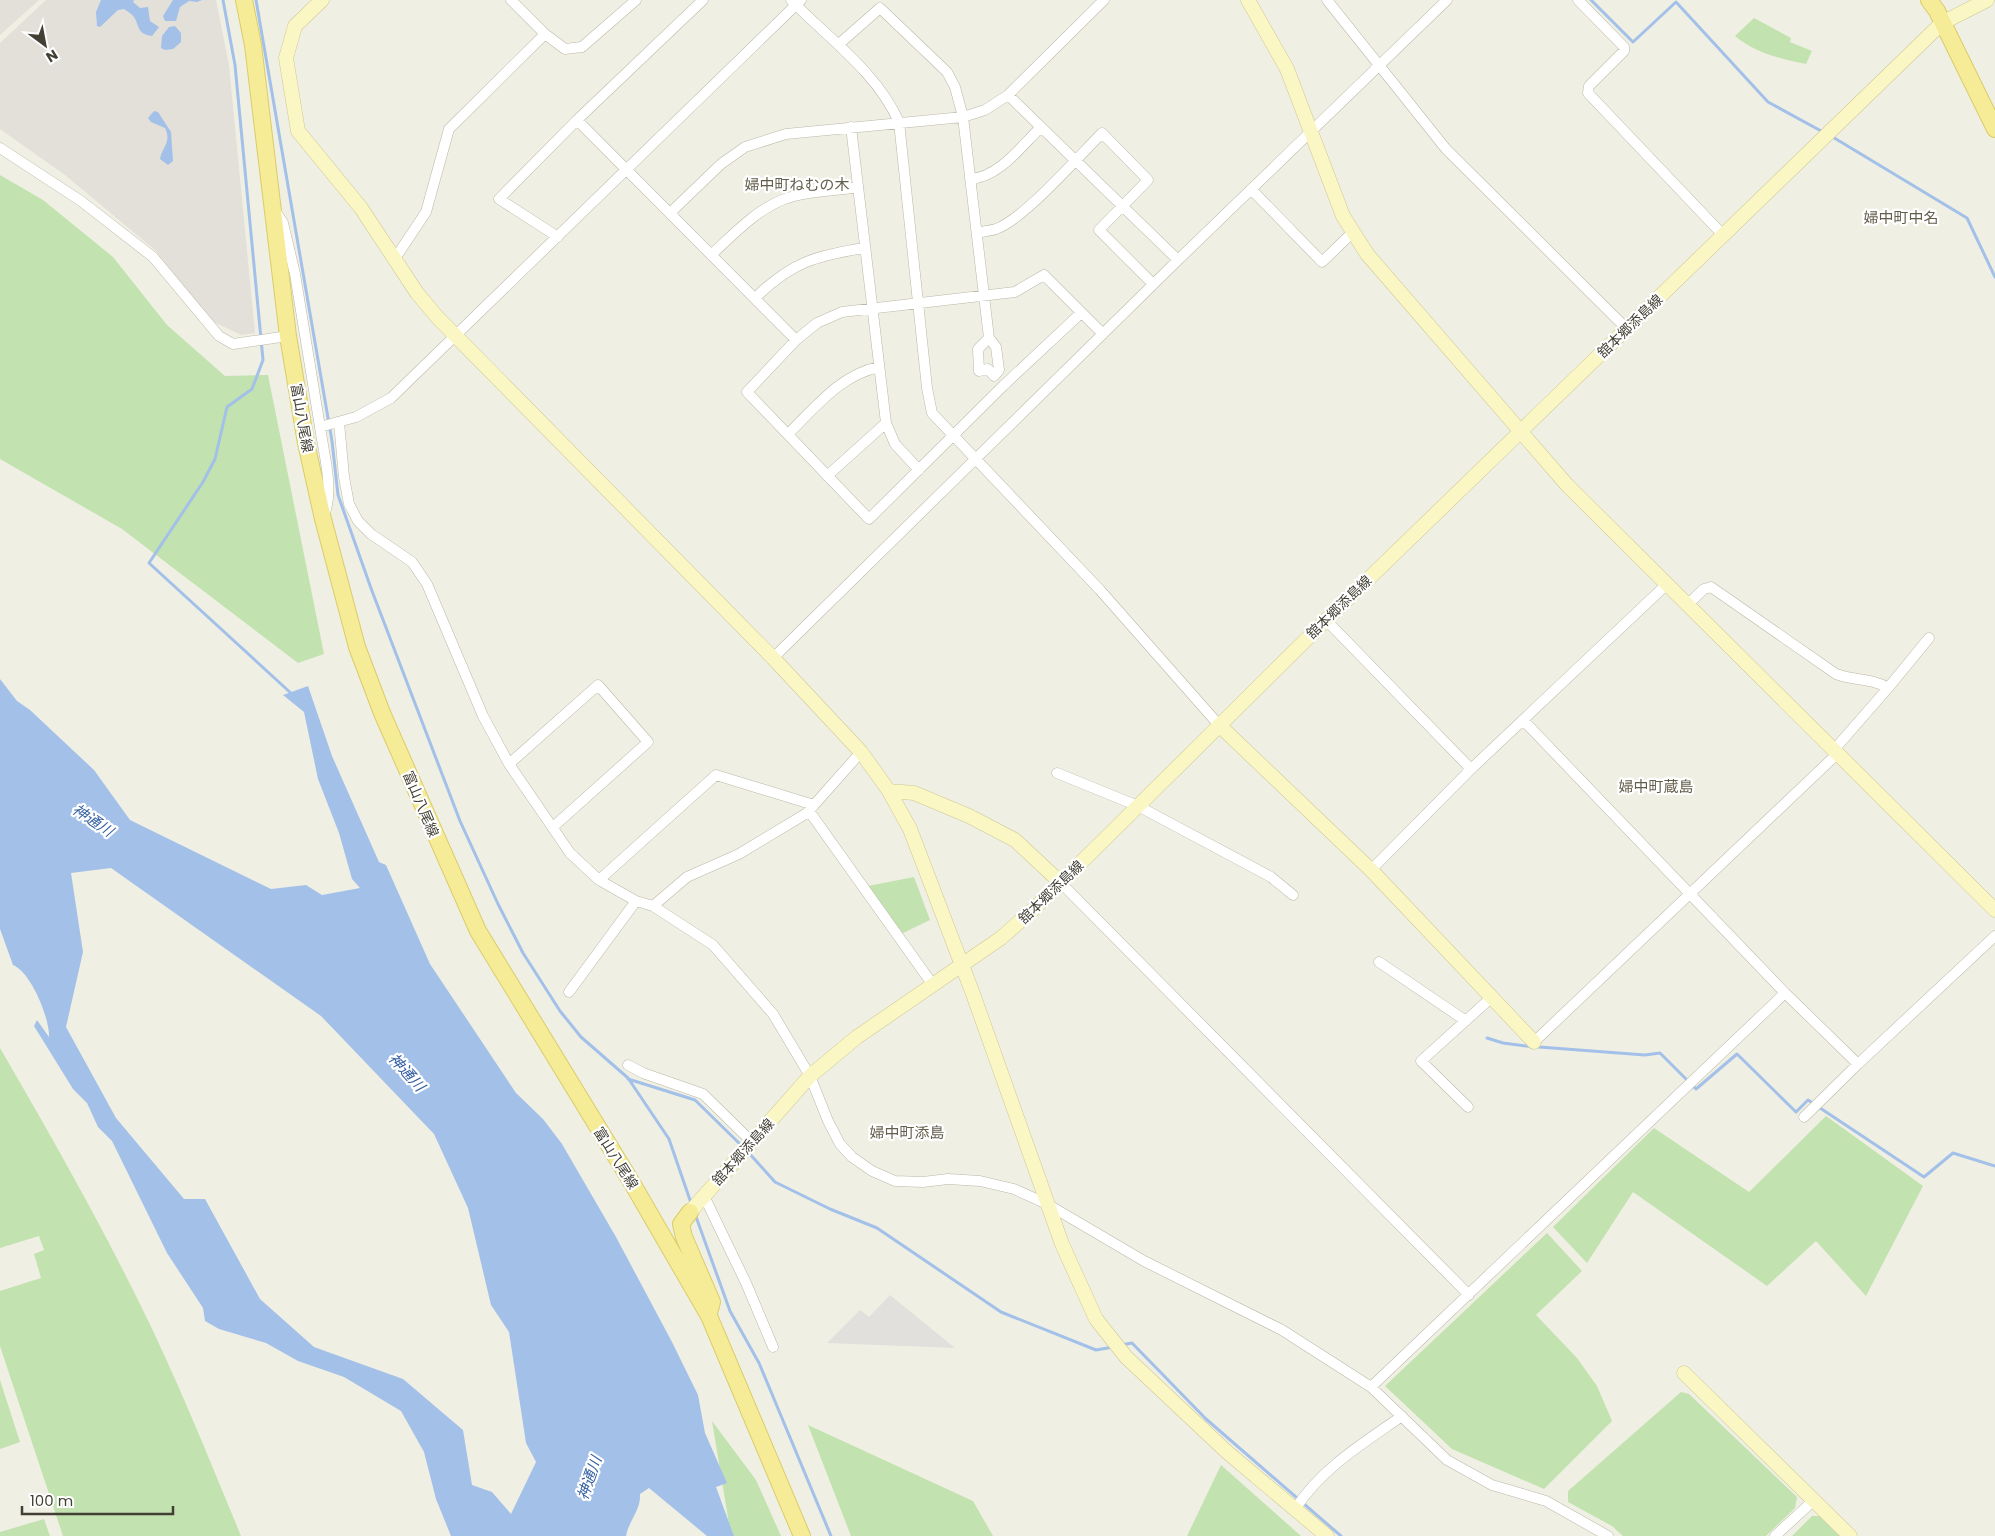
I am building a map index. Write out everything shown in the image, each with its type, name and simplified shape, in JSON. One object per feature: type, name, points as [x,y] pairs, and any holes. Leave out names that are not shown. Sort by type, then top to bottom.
[{"type":"main road","name":"富山八尾線","points":[[244,0],[254,45],[288,336],[306,443],[323,519],[357,646],[382,713],[478,931],[632,1183],[709,1316],[802,1536]]},
{"type":"main road","points":[[1929,0],[1942,22],[1995,129]]},
{"type":"main road","points":[[696,1205],[681,1224],[684,1237],[712,1302],[709,1316]]},
{"type":"street","points":[[322,0],[295,26],[286,58],[298,131],[361,208],[417,293],[773,658],[861,752],[889,791],[910,830],[1062,1244],[1096,1319],[1126,1357],[1227,1452],[1327,1536]]},
{"type":"street","points":[[511,0],[545,34],[565,50],[582,47],[636,0]]},
{"type":"street","points":[[558,237],[499,199],[577,120],[703,0]]},
{"type":"street","points":[[671,212],[721,164],[745,147],[786,134],[963,117],[985,110],[1008,95],[1104,0]]},
{"type":"street","points":[[1249,0],[1287,69],[1342,216],[1367,254],[1567,485],[1995,910]]},
{"type":"street","points":[[1327,0],[1446,149],[1626,329]]},
{"type":"street","points":[[773,658],[1153,284],[1447,0]]},
{"type":"street","points":[[1578,0],[1624,47],[1624,51],[1589,86],[1588,93],[1723,235]]},
{"type":"street","name":"舘本郷添島線","points":[[696,1205],[810,1076],[857,1037],[1001,938],[1061,883],[1219,724],[1942,22],[1987,0]]},
{"type":"street","points":[[330,425],[373,410],[391,398],[457,336],[796,2],[880,88],[890,102],[899,122],[927,388],[932,413],[1100,590],[1219,724],[1371,870],[1534,1042],[1835,752],[1929,638]]},
{"type":"street","points":[[839,44],[880,8],[947,72],[955,87],[963,117],[989,338],[996,346],[998,370],[994,376]]},
{"type":"street","points":[[394,260],[426,212],[449,129],[545,34]]},
{"type":"street","points":[[1008,95],[1178,260]]},
{"type":"street","points":[[577,120],[671,212],[796,340]]},
{"type":"street","points":[[850,127],[886,423],[895,444],[919,470]]},
{"type":"street","points":[[970,178],[982,178],[994,172],[1041,127]]},
{"type":"street","points":[[977,233],[996,229],[1028,207],[1102,133],[1148,180],[1099,230],[1153,284]]},
{"type":"street","points":[[0,148],[81,201],[153,257],[219,336],[233,344],[288,336]]},
{"type":"street","points":[[712,254],[749,220],[780,201],[800,195],[858,187]]},
{"type":"street","points":[[1251,189],[1322,262],[1353,232]]},
{"type":"street","points":[[274,209],[284,223],[349,504],[358,521],[371,534],[412,562],[427,584],[483,716],[509,764],[570,853],[599,880],[636,901],[653,906],[713,945],[773,1014],[810,1076],[828,1121],[840,1144],[852,1157],[872,1171],[895,1180],[980,1181],[1014,1189],[1047,1204],[1144,1261],[1282,1330],[1371,1387],[1447,1460],[1492,1485],[1546,1501],[1608,1536]]},
{"type":"street","points":[[756,298],[774,280],[798,266],[822,255],[864,248]]},
{"type":"street","points":[[1081,313],[1004,385],[870,518],[747,392],[796,340],[818,324],[842,312],[918,305],[1015,292],[1044,275],[1103,334]]},
{"type":"street","points":[[989,338],[978,349],[979,371],[988,370],[1004,385]]},
{"type":"street","points":[[788,434],[839,385],[858,373],[879,368]]},
{"type":"street","points":[[828,476],[886,423]]},
{"type":"street","points":[[323,519],[329,506],[330,425]]},
{"type":"street","points":[[1371,870],[1471,769],[1666,585]]},
{"type":"street","points":[[1686,605],[1704,589],[1711,587],[1836,674],[1851,680],[1879,682],[1888,688]]},
{"type":"street","points":[[1326,620],[1471,769]]},
{"type":"street","points":[[509,764],[598,685],[648,742],[553,827]]},
{"type":"street","points":[[1523,720],[1688,894],[1858,1064]]},
{"type":"street","points":[[653,906],[687,877],[739,854],[811,808],[861,752]]},
{"type":"street","points":[[1057,773],[1138,806],[1271,877],[1293,895]]},
{"type":"street","points":[[599,880],[716,775],[811,808],[933,985]]},
{"type":"street","points":[[889,791],[914,793],[968,816],[1015,840],[1061,883],[1469,1295]]},
{"type":"street","points":[[569,992],[636,901]]},
{"type":"street","points":[[1804,1117],[1995,936]]},
{"type":"street","points":[[1379,962],[1466,1021]]},
{"type":"street","points":[[1371,1387],[1785,993]]},
{"type":"street","points":[[1468,1107],[1421,1061],[1492,997]]},
{"type":"street","points":[[628,1065],[643,1073],[703,1094],[752,1142]]},
{"type":"street","points":[[696,1205],[746,1283],[773,1347]]},
{"type":"street","points":[[1684,1374],[1850,1536]]},
{"type":"street","points":[[1295,1509],[1309,1488],[1336,1462],[1402,1416]]},
{"type":"street","points":[[1775,1536],[1814,1500]]},
{"type":"shaded area","points":[[0,0],[39,0],[0,35]]},
{"type":"shaded area","points":[[46,0],[216,0],[229,65],[255,333],[241,335],[212,321],[155,250],[65,175],[0,129],[0,43]]},
{"type":"shaded area","points":[[890,1295],[955,1348],[827,1343],[860,1310],[869,1317]]},
{"type":"green space","points":[[1754,18],[1791,38],[1790,42],[1812,51],[1806,64],[1760,51],[1735,36]]},
{"type":"green space","points":[[0,175],[43,200],[113,257],[167,325],[225,376],[268,375],[324,654],[298,663],[122,529],[0,459]]},
{"type":"green space","points":[[914,877],[930,920],[901,934],[868,886]]},
{"type":"green space","points":[[0,1048],[107,1239],[154,1332],[241,1536],[63,1536],[0,1346],[0,1291],[41,1278],[34,1254],[44,1250],[39,1236],[0,1248]]},
{"type":"green space","points":[[1826,1116],[1923,1186],[1866,1296],[1816,1241],[1767,1286],[1633,1192],[1587,1263],[1553,1227],[1654,1128],[1749,1192]]},
{"type":"green space","points":[[1547,1233],[1582,1271],[1536,1315],[1577,1358],[1597,1386],[1612,1421],[1544,1489],[1452,1449],[1385,1386]]},
{"type":"green space","points":[[0,1380],[20,1442],[0,1449]]},
{"type":"green space","points":[[1681,1392],[1689,1394],[1797,1497],[1795,1508],[1766,1536],[1623,1536],[1612,1526],[1568,1502],[1568,1491]]},
{"type":"green space","points":[[712,1421],[756,1480],[781,1536],[731,1536]]},
{"type":"green space","points":[[808,1425],[973,1501],[993,1536],[851,1536]]},
{"type":"green space","points":[[1221,1465],[1301,1536],[1187,1536]]},
{"type":"green space","points":[[1812,1516],[1822,1516],[1841,1536],[1792,1536]]},
{"type":"green space","points":[[44,1519],[50,1536],[0,1536],[0,1532]]},
{"type":"water","points":[[101,0],[134,0],[133,2],[140,8],[148,7],[150,21],[159,27],[152,36],[144,34],[141,32],[133,16],[124,9],[118,10],[100,27],[97,26],[96,12]]},
{"type":"water","points":[[173,0],[202,0],[197,2],[189,1],[180,7],[176,21],[165,21],[163,16]]},
{"type":"water","points":[[175,26],[181,33],[181,42],[173,49],[165,50],[161,48],[162,36],[169,27]]},
{"type":"water","points":[[154,111],[158,112],[171,132],[173,161],[168,165],[160,159],[167,141],[165,128],[151,122],[148,118]]},
{"type":"water","name":"神通川","points":[[0,679],[17,701],[30,710],[94,770],[130,820],[271,889],[306,885],[322,895],[360,888],[352,879],[339,833],[318,779],[304,712],[283,695],[308,686],[332,756],[379,862],[386,865],[430,964],[516,1093],[543,1119],[562,1144],[616,1237],[672,1342],[698,1395],[705,1433],[727,1483],[716,1487],[734,1536],[707,1536],[649,1488],[640,1494],[639,1505],[626,1536],[451,1536],[436,1499],[424,1452],[401,1411],[344,1377],[298,1361],[266,1343],[219,1329],[205,1321],[203,1308],[167,1253],[112,1141],[98,1127],[87,1103],[73,1089],[34,1026],[37,1020],[49,1037],[43,1008],[33,986],[20,969],[13,965],[0,929]],"holes":[[[111,868],[321,1016],[434,1134],[468,1208],[491,1305],[509,1332],[526,1443],[536,1462],[511,1514],[492,1492],[472,1485],[463,1430],[403,1379],[314,1347],[260,1299],[205,1199],[184,1199],[116,1118],[66,1027],[83,952],[71,873]]]},
{"type":"waterway","points":[[223,0],[235,65],[263,360],[252,389],[227,407],[215,459],[203,482],[149,563],[293,695]]},
{"type":"waterway","points":[[256,0],[332,441],[338,495],[372,591],[460,821],[523,953],[560,1011],[581,1037],[628,1078],[669,1139],[691,1203]]},
{"type":"waterway","points":[[1591,0],[1633,42],[1676,2],[1768,102],[1823,132]]},
{"type":"waterway","points":[[1831,136],[1967,218],[1995,277]]},
{"type":"waterway","points":[[1487,1038],[1503,1043],[1526,1046],[1645,1055],[1660,1053],[1696,1089],[1737,1054],[1796,1112],[1808,1100],[1924,1177],[1953,1153],[1995,1166]]},
{"type":"waterway","points":[[628,1079],[695,1100],[742,1146]]},
{"type":"waterway","points":[[748,1152],[775,1182],[830,1209],[877,1228],[1001,1312],[1096,1350],[1113,1347]]},
{"type":"waterway","points":[[695,1214],[730,1311],[759,1363],[831,1536]]},
{"type":"waterway","points":[[1121,1345],[1132,1343],[1206,1419],[1341,1536]]},
{"type":"district","name":"婦中町ねむの木","points":[[797,184]]},
{"type":"district","name":"婦中町中名","points":[[1901,217]]},
{"type":"district","name":"婦中町蔵島","points":[[1656,786]]},
{"type":"district","name":"婦中町添島","points":[[907,1132]]}]
